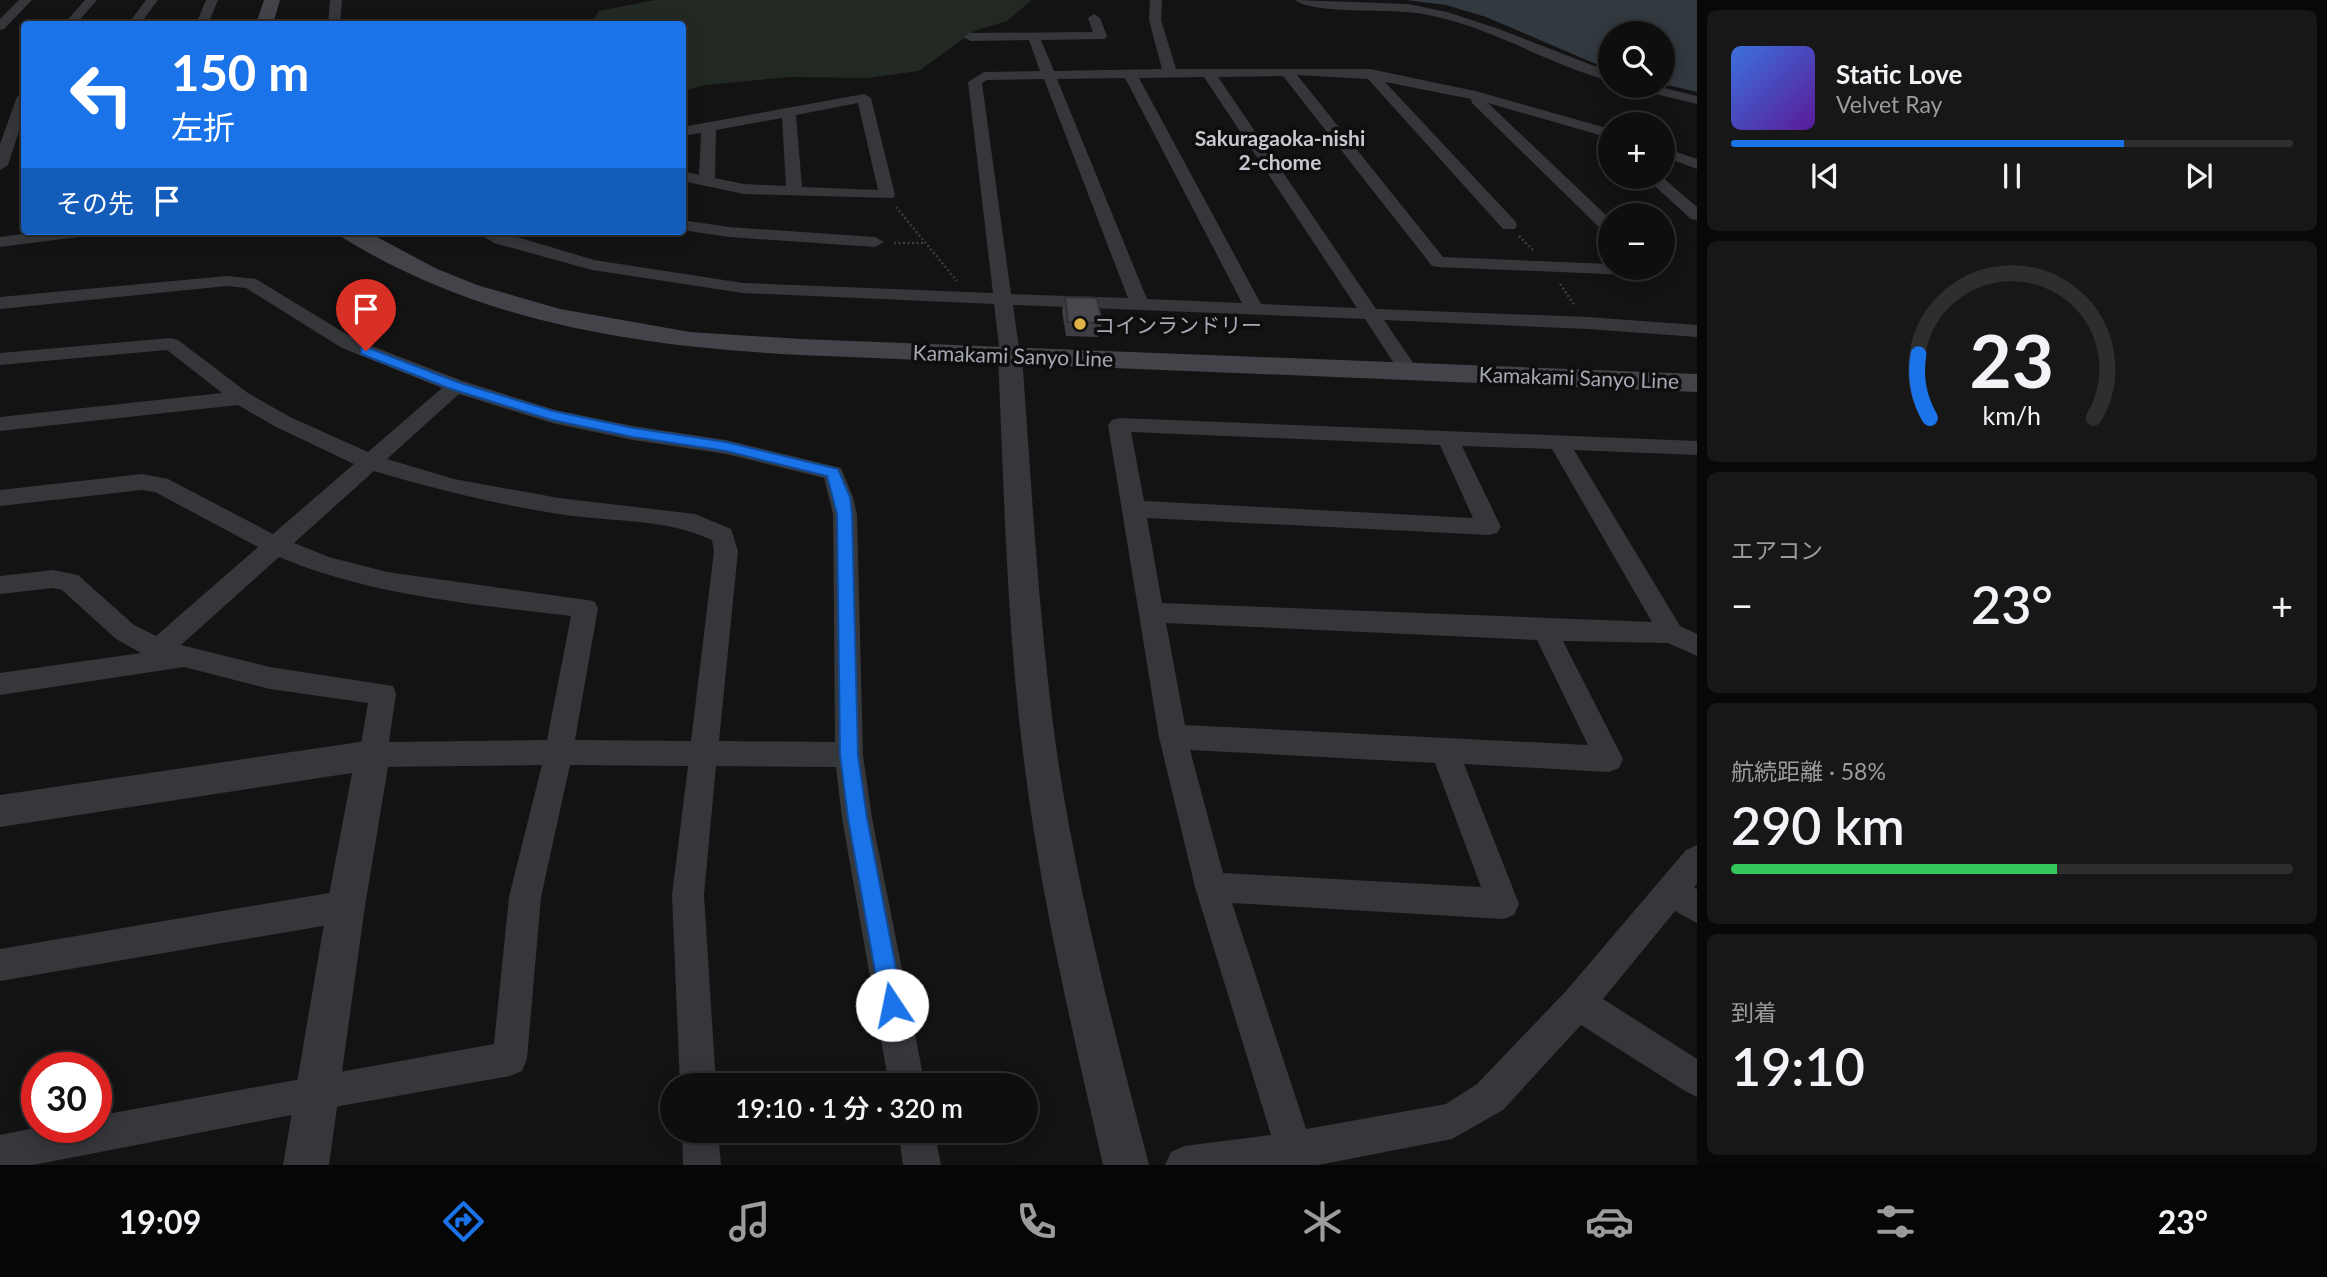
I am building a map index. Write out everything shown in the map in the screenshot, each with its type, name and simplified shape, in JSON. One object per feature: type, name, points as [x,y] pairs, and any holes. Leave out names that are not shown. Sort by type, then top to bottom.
[{"type":"main road","points":[[266,21],[272,0]]},
{"type":"main road","name":"Kamakami Sanyo Line","points":[[355,235],[377,250],[454,284],[578,320],[690,340],[1697,383]]},
{"type":"street","points":[[2,22],[26,0]]},
{"type":"street","points":[[73,21],[91,0]]},
{"type":"street","points":[[136,21],[152,0]]},
{"type":"street","points":[[203,21],[212,0]]},
{"type":"street","points":[[334,21],[336,0]]},
{"type":"street","points":[[1156,0],[1155,20],[1170,73]]},
{"type":"street","points":[[1301,0],[1323,5],[1387,5],[1457,18],[1598,72]]},
{"type":"street","points":[[970,37],[1101,36],[1094,18]]},
{"type":"street","points":[[1034,38],[1139,303]]},
{"type":"street","points":[[1286,71],[1438,262],[1598,269]]},
{"type":"street","points":[[1125,1165],[1077,959],[1042,767],[1023,570],[1010,355],[975,82],[985,76],[1048,74],[1286,71],[1370,74],[1474,97],[1598,133]]},
{"type":"street","points":[[1208,72],[1408,370]]},
{"type":"street","points":[[1129,74],[1254,308]]},
{"type":"street","points":[[1370,74],[1509,225]]},
{"type":"street","points":[[1675,95],[1697,100]]},
{"type":"street","points":[[1474,97],[1598,216]]},
{"type":"street","points":[[686,131],[863,98],[887,195],[744,189],[686,177]]},
{"type":"street","points":[[0,165],[21,106]]},
{"type":"street","points":[[789,112],[794,192]]},
{"type":"street","points":[[707,181],[709,127]]},
{"type":"street","points":[[1675,156],[1697,164]]},
{"type":"street","points":[[1667,189],[1697,215]]},
{"type":"street","points":[[686,226],[729,232],[876,242]]},
{"type":"street","points":[[0,243],[57,235]]},
{"type":"street","points":[[492,235],[592,265],[743,288],[1587,323],[1697,331]]},
{"type":"street","points":[[0,303],[227,281],[250,283],[349,344],[456,386],[552,415],[633,433],[726,447],[833,473],[845,514],[849,755],[857,818],[905,1073]]},
{"type":"street","points":[[0,359],[171,344],[241,398],[283,422],[370,461],[454,487],[559,506],[695,522],[723,535],[726,551],[688,895],[697,1073]]},
{"type":"street","points":[[158,650],[456,386]]},
{"type":"street","points":[[0,424],[241,398]]},
{"type":"street","points":[[1296,1158],[1211,887],[1173,737],[1119,425],[1697,449]]},
{"type":"street","points":[[1132,509],[1489,527],[1448,438]]},
{"type":"street","points":[[1559,443],[1671,633]]},
{"type":"street","points":[[0,498],[142,482],[160,485],[274,546],[323,565],[387,582],[585,608],[559,752],[525,897],[510,1059],[317,1092],[0,1153]]},
{"type":"street","points":[[0,585],[53,579],[69,582],[125,632],[158,650],[271,678],[383,694],[346,906],[306,1165]]},
{"type":"street","points":[[1151,612],[1671,633],[1697,646]]},
{"type":"street","points":[[1173,737],[1609,759],[1545,630]]},
{"type":"street","points":[[0,684],[185,658]]},
{"type":"street","points":[[1211,887],[1503,904],[1444,750]]},
{"type":"street","points":[[0,811],[373,755],[559,752],[849,755]]},
{"type":"street","points":[[1184,1165],[1296,1158],[1452,1121],[1490,1097],[1578,1003],[1684,899],[1697,860]]},
{"type":"street","points":[[0,965],[346,906]]},
{"type":"street","points":[[1578,1003],[1697,1079]]},
{"type":"street","points":[[701,1143],[702,1165]]},
{"type":"street","points":[[918,1143],[922,1165]]},
{"type":"path","points":[[887,195],[971,297]]},
{"type":"path","points":[[876,242],[925,243]]},
{"type":"shaded area","points":[[655,0],[1032,0],[1007,21],[974,31],[919,71],[866,78],[789,77],[705,85],[686,90],[686,21],[593,21],[599,11]]},
{"type":"shaded area","points":[[1406,0],[1697,0],[1697,92],[1675,87],[1675,21],[1598,21],[1598,65],[1486,17],[1446,5]]},
{"type":"building","points":[[1065,297],[1097,298],[1102,323],[1068,322]]},
{"type":"place","name":"コインランドリー","points":[[1080,324]]},
{"type":"district","name":"Sakuragaoka-nishi 2-chome","points":[[1280,149]]},
{"type":"route","points":[[366,351],[409,370],[552,415],[633,433],[726,447],[833,473],[845,514],[849,755],[857,818],[892,1005]]}]
